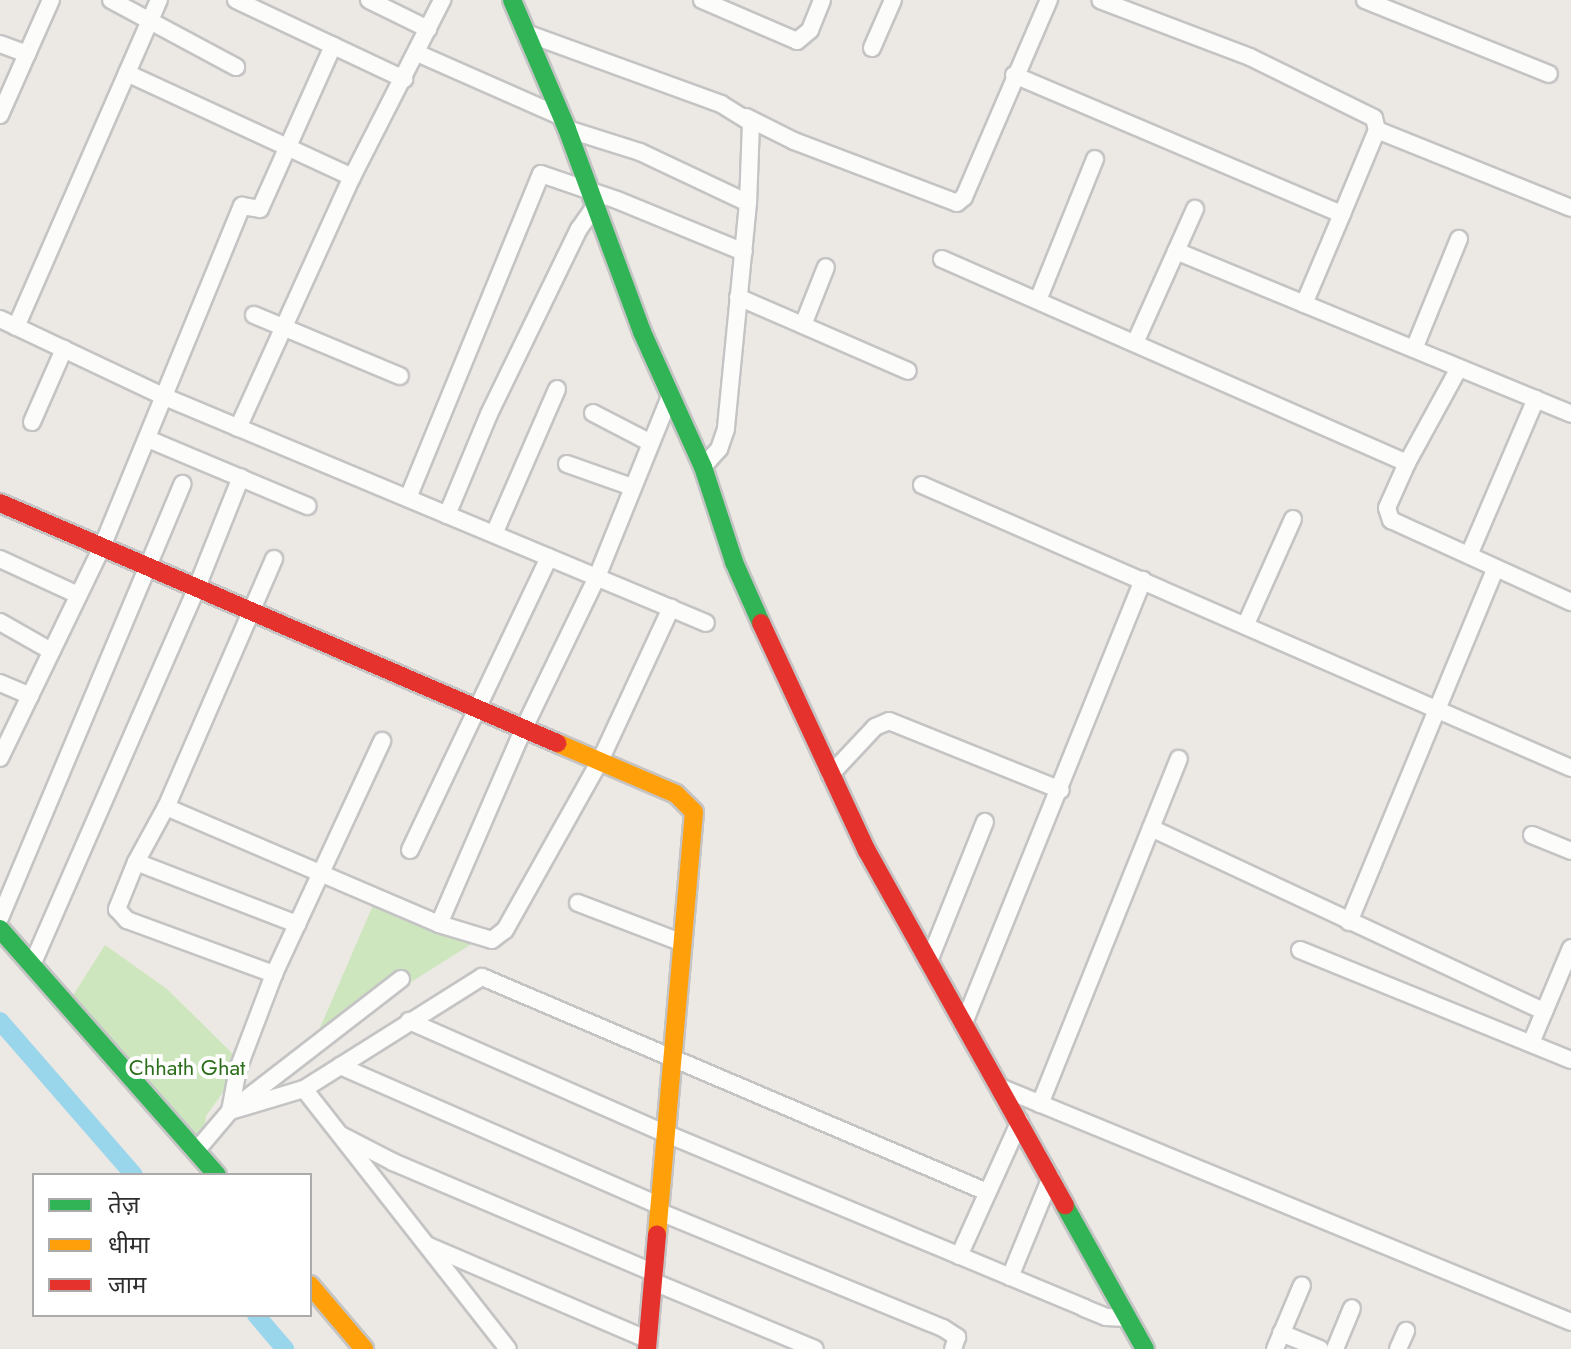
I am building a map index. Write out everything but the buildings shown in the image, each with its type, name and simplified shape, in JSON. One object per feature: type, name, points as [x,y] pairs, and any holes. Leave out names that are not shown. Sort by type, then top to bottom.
[{"type":"street","points":[[0,115],[51,0]]},
{"type":"street","points":[[111,0],[236,67]]},
{"type":"street","points":[[16,327],[159,0]]},
{"type":"street","points":[[236,0],[404,79]]},
{"type":"street","points":[[369,0],[428,29]]},
{"type":"street","points":[[238,428],[287,326],[352,177],[442,0]]},
{"type":"street","points":[[702,0],[797,41],[810,30],[822,0]]},
{"type":"street","points":[[872,48],[893,0]]},
{"type":"street","points":[[526,33],[721,104],[794,141],[957,203],[964,197],[1014,75],[1049,0]]},
{"type":"street","points":[[1100,0],[1250,57],[1374,118],[1377,130],[1304,304]]},
{"type":"street","points":[[1365,0],[1549,74]]},
{"type":"street","points":[[516,3],[670,396],[703,467],[734,562],[830,775],[867,851],[1145,1349]]},
{"type":"street","points":[[0,44],[27,54]]},
{"type":"street","points":[[0,758],[102,547],[242,206],[260,209],[333,46]]},
{"type":"street","points":[[417,53],[564,123],[640,152],[748,203]]},
{"type":"street","points":[[127,73],[352,177]]},
{"type":"street","points":[[1014,75],[1342,214]]},
{"type":"street","points":[[703,467],[725,438],[748,203],[752,132],[746,117]]},
{"type":"street","points":[[1377,130],[1571,208]]},
{"type":"street","points":[[1038,300],[1095,159]]},
{"type":"street","points":[[408,498],[541,174],[593,198],[744,252]]},
{"type":"street","points":[[447,515],[489,414],[593,198]]},
{"type":"street","points":[[1135,343],[1195,209]]},
{"type":"street","points":[[1414,349],[1459,239]]},
{"type":"street","points":[[1176,251],[1571,414]]},
{"type":"street","points":[[942,259],[1407,463]]},
{"type":"street","points":[[803,325],[826,267]]},
{"type":"street","points":[[738,297],[908,371]]},
{"type":"street","points":[[254,315],[287,326],[400,376]]},
{"type":"street","points":[[0,319],[165,397],[706,623]]},
{"type":"street","points":[[32,422],[64,349]]},
{"type":"street","points":[[1459,368],[1390,497],[1387,515],[1495,569],[1571,602]]},
{"type":"street","points":[[494,534],[557,389]]},
{"type":"street","points":[[439,924],[524,728],[597,577],[670,396]]},
{"type":"street","points":[[1469,555],[1536,399]]},
{"type":"street","points":[[593,413],[651,443]]},
{"type":"street","points":[[148,439],[307,506]]},
{"type":"street","points":[[567,464],[632,487]]},
{"type":"street","points":[[32,965],[197,587],[241,477]]},
{"type":"street","points":[[0,918],[150,567],[182,484]]},
{"type":"street","points":[[922,485],[1571,768]]},
{"type":"street","points":[[0,503],[676,794],[694,812],[648,1344],[426,1245]]},
{"type":"street","points":[[1246,624],[1293,519]]},
{"type":"street","points":[[410,850],[549,557]]},
{"type":"street","points":[[0,559],[78,595]]},
{"type":"street","points":[[274,559],[166,807],[136,862],[117,909],[119,915],[274,974]]},
{"type":"street","points":[[1349,922],[1495,569]]},
{"type":"street","points":[[964,1023],[1061,790],[1143,580]]},
{"type":"street","points":[[166,807],[439,924],[483,940],[500,936],[600,761],[671,608]]},
{"type":"street","points":[[0,622],[51,651]]},
{"type":"street","points":[[0,683],[30,696]]},
{"type":"street","points":[[830,775],[875,727],[889,721],[1061,790]]},
{"type":"street","points":[[230,1111],[238,1069],[274,974],[382,741]]},
{"type":"street","points":[[1040,1104],[1179,759]]},
{"type":"street","points":[[929,961],[985,822]]},
{"type":"street","points":[[1151,828],[1544,1011]]},
{"type":"street","points":[[1532,835],[1571,851]]},
{"type":"street","points":[[136,862],[297,924]]},
{"type":"street","points":[[578,903],[683,943]]},
{"type":"street","points":[[0,929],[215,1173]]},
{"type":"street","points":[[1531,1043],[1571,948]]},
{"type":"street","points":[[1300,950],[1571,1060]]},
{"type":"street","points":[[230,1111],[304,1089],[482,977],[987,1192]]},
{"type":"street","points":[[196,1151],[230,1111],[401,979]]},
{"type":"street","points":[[409,1021],[667,1134],[1106,1317],[1127,1318]]},
{"type":"street","points":[[340,1066],[660,1209],[943,1328],[957,1337],[953,1349]]},
{"type":"street","points":[[1002,1088],[1571,1322]]},
{"type":"street","points":[[304,1089],[510,1347]]},
{"type":"street","points":[[959,1256],[1020,1121]]},
{"type":"street","points":[[341,1135],[393,1162],[815,1349]]},
{"type":"street","points":[[1010,1277],[1051,1177]]},
{"type":"street","points":[[1275,1349],[1302,1285]]},
{"type":"street","points":[[312,1287],[364,1349]]},
{"type":"street","points":[[1335,1349],[1352,1308]]},
{"type":"street","points":[[1398,1349],[1406,1331]]},
{"type":"street","points":[[1281,1333],[1320,1349]]},
{"type":"green space","points":[[377,896],[473,943],[313,1044]]},
{"type":"green space","name":"Chhath Ghat","points":[[105,945],[167,989],[243,1064],[206,1116],[203,1149],[70,1000]]},
{"type":"waterway","points":[[0,1021],[132,1173]]},
{"type":"waterway","points":[[258,1317],[285,1349]]},
{"type":"traffic: fast","points":[[512,0],[567,129],[642,332],[703,467],[734,562],[761,623]]},
{"type":"traffic: fast","points":[[0,929],[215,1173]]},
{"type":"traffic: fast","points":[[1065,1206],[1145,1349]]},
{"type":"traffic: slow","points":[[557,743],[676,794],[694,812],[657,1234]]},
{"type":"traffic: slow","points":[[312,1287],[364,1349]]},
{"type":"traffic: jam","points":[[0,503],[557,743]]},
{"type":"traffic: jam","points":[[761,623],[867,851],[1065,1206]]},
{"type":"traffic: jam","points":[[647,1349],[657,1234]]}]
